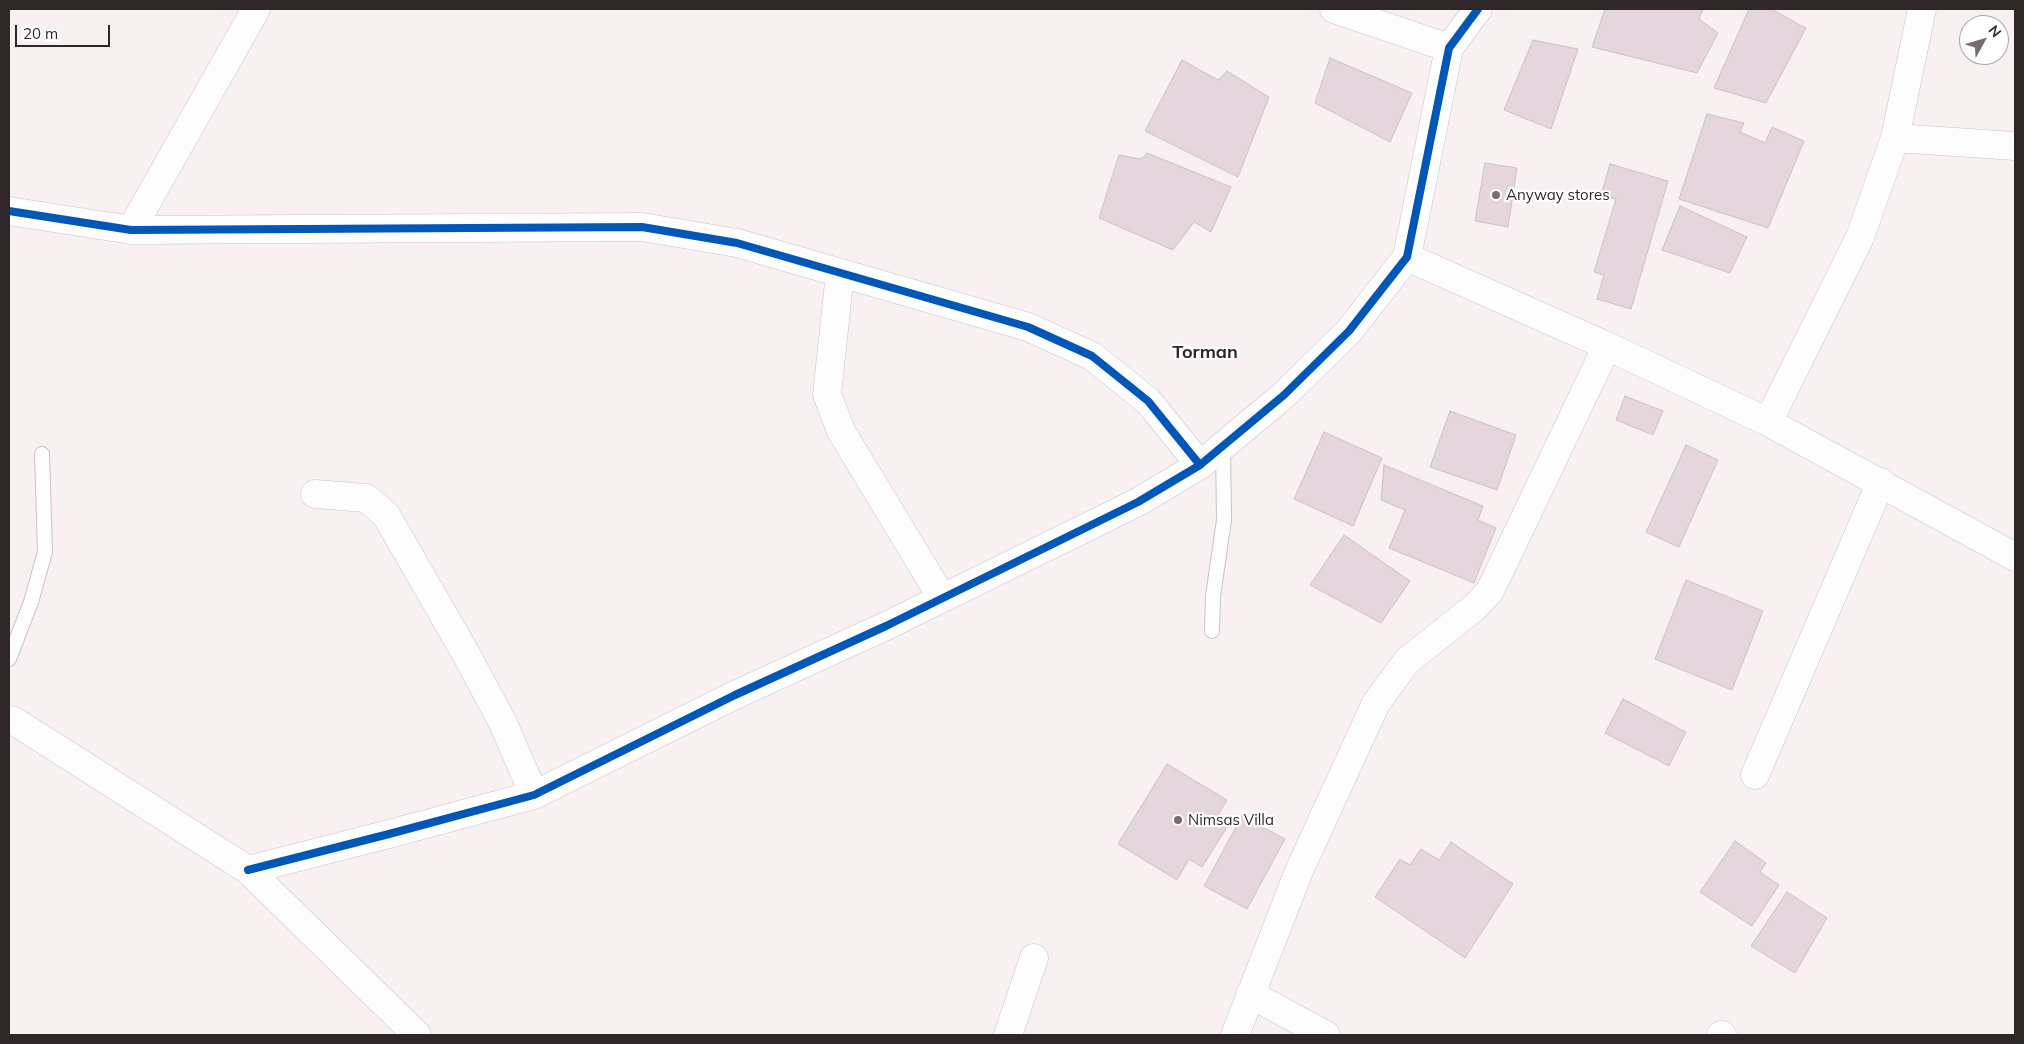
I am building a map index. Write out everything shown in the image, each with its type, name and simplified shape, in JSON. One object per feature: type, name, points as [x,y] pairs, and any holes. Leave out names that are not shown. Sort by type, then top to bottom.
[{"type":"street","points":[[131,230],[256,9]]},
{"type":"street","points":[[1334,9],[1449,48]]},
{"type":"street","points":[[248,870],[534,795],[735,695],[942,598],[1138,502],[1200,465],[1284,395],[1349,331],[1407,257],[1449,48],[1478,9]]},
{"type":"street","points":[[1768,422],[1860,237],[1895,138],[1922,9]]},
{"type":"street","points":[[1895,138],[2015,146]]},
{"type":"street","points":[[9,211],[131,230],[642,227],[737,243],[1028,327],[1092,356],[1148,401],[1200,465]]},
{"type":"street","points":[[1407,257],[1607,346],[1768,422],[2015,557]]},
{"type":"street","points":[[840,274],[827,394],[841,431],[942,598]]},
{"type":"street","points":[[1235,1035],[1299,871],[1376,703],[1407,661],[1475,607],[1490,591],[1607,346]]},
{"type":"street","points":[[1755,774],[1880,482]]},
{"type":"street","points":[[315,494],[366,498],[386,515],[466,654],[503,723],[534,795]]},
{"type":"street","points":[[9,720],[23,726],[248,870],[418,1035]]},
{"type":"street","points":[[1008,1035],[1034,958]]},
{"type":"street","points":[[1250,994],[1326,1035]]},
{"type":"lane","points":[[1212,631],[1213,596],[1224,520],[1223,446]]},
{"type":"lane","points":[[9,659],[31,602],[45,552],[42,454]]},
{"type":"building","points":[[1605,9],[1703,9],[1699,19],[1718,33],[1697,73],[1592,47]]},
{"type":"building","points":[[1749,9],[1771,9],[1806,28],[1766,103],[1714,88]]},
{"type":"building","points":[[1533,40],[1578,49],[1551,129],[1504,110]]},
{"type":"building","points":[[1330,58],[1412,93],[1390,142],[1315,103]]},
{"type":"building","points":[[1182,60],[1218,80],[1227,71],[1269,97],[1238,177],[1145,131]]},
{"type":"building","points":[[1707,114],[1744,123],[1740,132],[1765,143],[1772,127],[1804,141],[1768,228],[1679,199]]},
{"type":"building","points":[[1147,153],[1231,187],[1211,232],[1194,222],[1173,250],[1099,218],[1119,155],[1141,159]]},
{"type":"building","name":"Anyway stores","points":[[1485,163],[1517,168],[1508,227],[1475,221]]},
{"type":"building","points":[[1610,164],[1668,181],[1631,309],[1597,299],[1604,275],[1594,272],[1616,199],[1601,195]]},
{"type":"building","points":[[1680,206],[1747,237],[1730,273],[1662,250]]},
{"type":"building","points":[[1625,396],[1663,411],[1653,435],[1616,420]]},
{"type":"building","points":[[1450,411],[1516,435],[1497,490],[1430,467]]},
{"type":"building","points":[[1324,432],[1382,458],[1353,526],[1294,499]]},
{"type":"building","points":[[1686,445],[1718,460],[1679,547],[1646,532]]},
{"type":"building","points":[[1384,465],[1483,506],[1478,520],[1496,528],[1474,583],[1389,548],[1405,510],[1381,500]]},
{"type":"building","points":[[1344,535],[1410,581],[1381,623],[1310,585]]},
{"type":"building","points":[[1686,580],[1763,611],[1732,690],[1655,659]]},
{"type":"building","points":[[1623,699],[1686,732],[1669,766],[1605,733]]},
{"type":"building","name":"Nimsas Villa","points":[[1167,764],[1227,800],[1217,817],[1229,824],[1202,867],[1189,859],[1177,880],[1118,844]]},
{"type":"building","name":"Nimsas Villa","points":[[1242,816],[1285,839],[1247,909],[1204,886]]},
{"type":"building","points":[[1735,841],[1766,863],[1760,872],[1779,885],[1752,926],[1700,892]]},
{"type":"building","points":[[1451,842],[1513,884],[1465,958],[1375,897],[1400,859],[1410,865],[1421,849],[1439,860]]},
{"type":"building","points":[[1787,892],[1827,918],[1795,973],[1751,946]]},
{"type":"cycle path","points":[[248,870],[534,795],[735,695],[886,626],[1138,502],[1200,465],[1284,395],[1349,331],[1407,257],[1449,48],[1478,9]]},
{"type":"cycle path","points":[[9,211],[131,230],[642,227],[737,243],[1028,327],[1092,356],[1148,401],[1200,465]]},
{"type":"place","name":"Anyway stores","points":[[1496,195]]},
{"type":"place","name":"Nimsas Villa","points":[[1178,820]]},
{"type":"district","name":"Torman","points":[[1205,353]]}]
